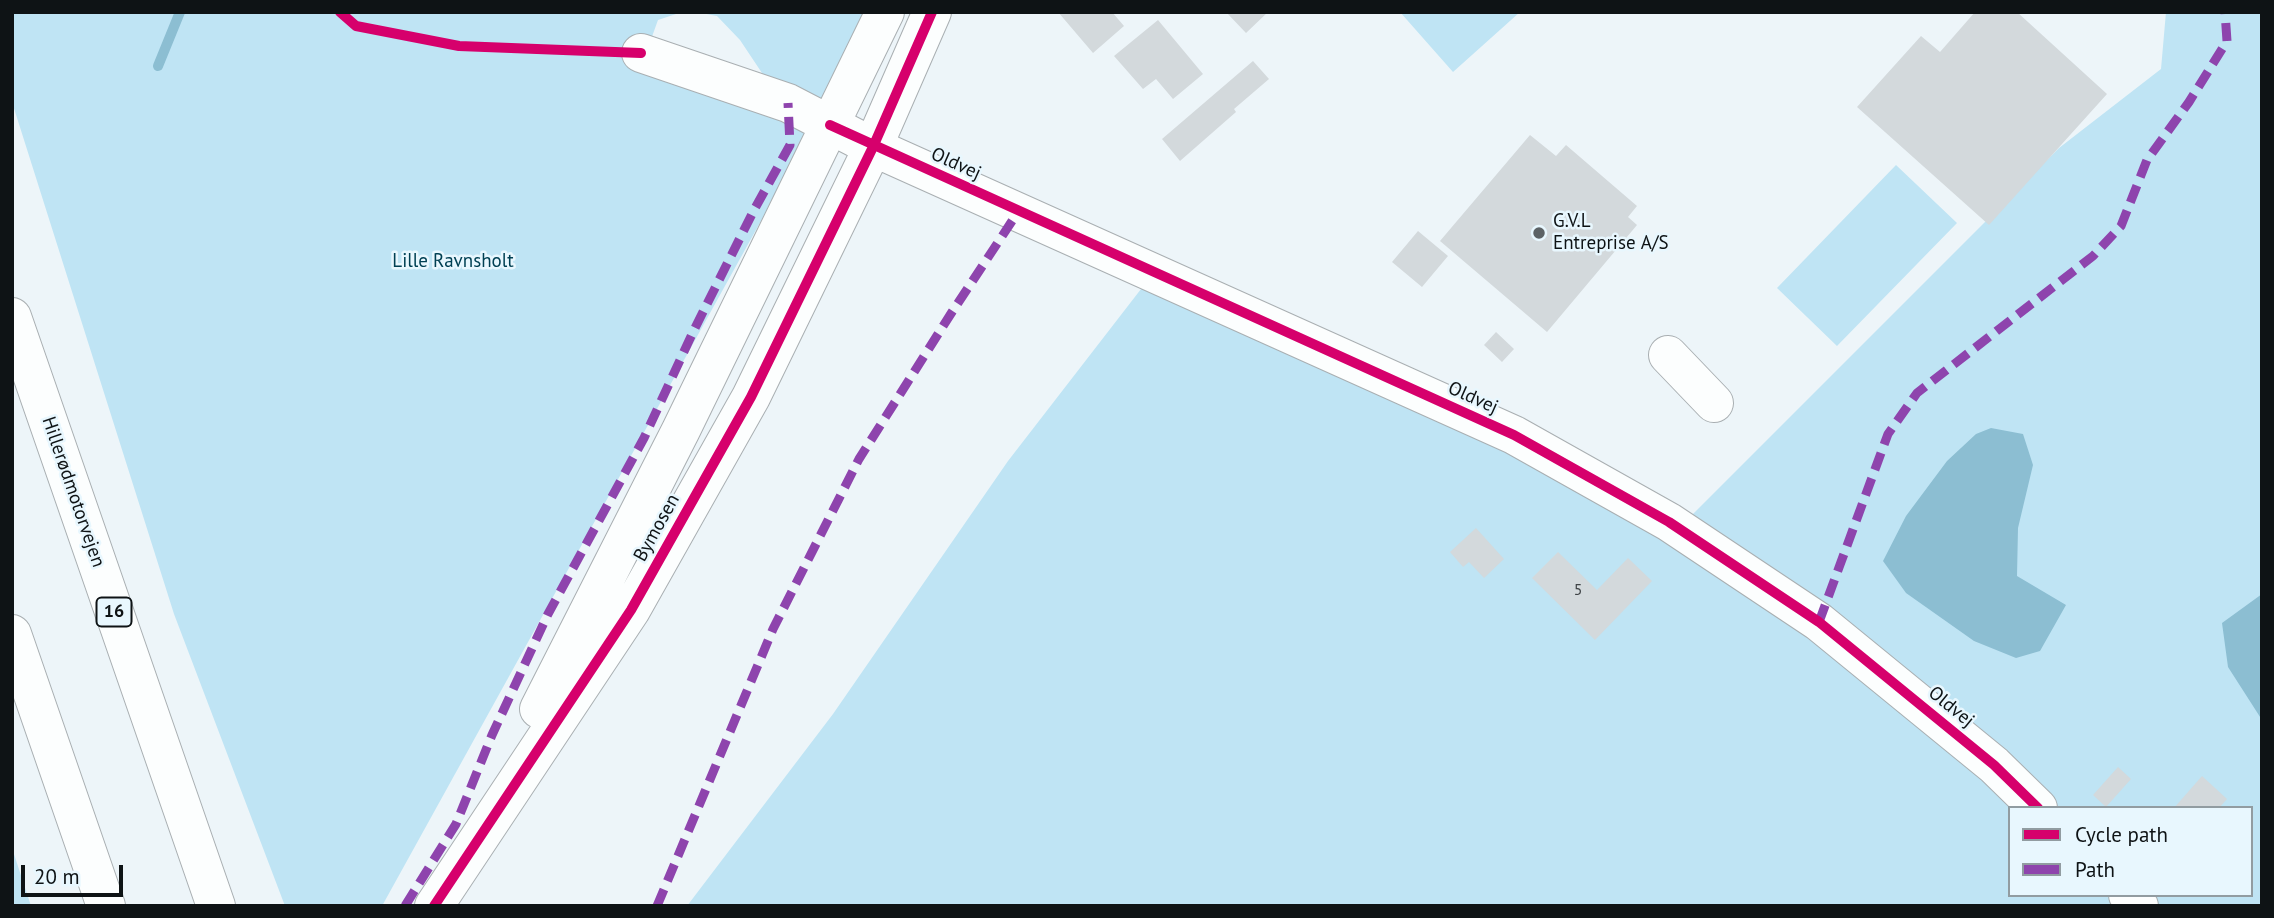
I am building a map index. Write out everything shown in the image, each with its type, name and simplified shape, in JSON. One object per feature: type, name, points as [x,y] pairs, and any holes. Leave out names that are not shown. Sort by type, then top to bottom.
[{"type":"main road","name":"Bymosen","points":[[428,906],[554,681],[681,430],[885,12]]},
{"type":"main road","name":"Bymosen","points":[[434,906],[631,610],[751,397],[873,147],[932,12]]},
{"type":"main road","name":"Oldvej","points":[[640,53],[788,103],[873,147],[1514,435],[1669,523],[1819,622],[1994,765],[2036,806]]},
{"type":"main road","name":"Hillerødmotorvejen","points":[[12,317],[216,906]]},
{"type":"main road","points":[[1668,355],[1714,403]]},
{"type":"main road","points":[[12,634],[106,906]]},
{"type":"green space","name":"Lille Ravnsholt","points":[[12,12],[682,12],[658,20],[649,45],[764,76],[740,40],[717,16],[696,12],[863,12],[833,80],[762,219],[382,906],[285,906],[174,614],[12,102]]},
{"type":"green space","points":[[1400,12],[1520,12],[1453,72]]},
{"type":"green space","points":[[2166,12],[2262,12],[2262,906],[687,906],[833,714],[1008,461],[1165,258],[1690,517],[2059,148],[2161,69]]},
{"type":"green space","points":[[1896,165],[1957,223],[1837,346],[1777,288]]},
{"type":"green space","points":[[12,848],[31,906],[12,906]]},
{"type":"shaded area","points":[[1991,428],[2023,434],[2033,465],[2018,528],[2017,576],[2066,605],[2040,651],[2016,658],[1974,641],[1906,593],[1883,561],[1906,516],[1947,461],[1976,434]]},
{"type":"shaded area","points":[[2262,594],[2262,720],[2228,667],[2222,623]]},
{"type":"building","points":[[1058,12],[1112,12],[1124,26],[1093,53]]},
{"type":"building","points":[[1226,12],[1268,12],[1246,33]]},
{"type":"building","points":[[1975,12],[2017,12],[2107,94],[1989,225],[1857,107],[1921,36],[1940,52]]},
{"type":"building","points":[[1158,20],[1203,74],[1173,99],[1156,79],[1143,89],[1114,56]]},
{"type":"building","points":[[1253,61],[1269,79],[1180,161],[1162,139]]},
{"type":"building","name":"G.V.L Entreprise A/S","points":[[1530,135],[1556,156],[1566,145],[1637,206],[1628,217],[1637,225],[1547,332],[1440,241]]},
{"type":"building","points":[[1418,231],[1448,256],[1422,287],[1392,262]]},
{"type":"building","points":[[1496,332],[1514,349],[1502,362],[1484,345]]},
{"type":"building","points":[[1476,528],[1504,559],[1484,578],[1469,562],[1463,567],[1450,552]]},
{"type":"building","points":[[1558,552],[1597,590],[1628,558],[1652,581],[1595,640],[1532,578]]},
{"type":"building","points":[[2118,767],[2131,779],[2107,806],[2093,795]]},
{"type":"building","points":[[2202,776],[2227,799],[2221,806],[2176,806]]},
{"type":"waterway","points":[[158,66],[180,12]]},
{"type":"marked path","points":[[1819,622],[1888,434],[1917,393],[2093,256],[2121,226],[2147,160],[2189,102],[2227,41],[2225,12]]},
{"type":"marked path","points":[[405,906],[456,824],[492,735],[548,614],[644,438],[693,332],[790,145],[788,103]]},
{"type":"marked path","points":[[657,906],[773,629],[859,459],[1018,212]]},
{"type":"cycle path","points":[[340,12],[356,26],[459,46],[641,53]]},
{"type":"cycle path","points":[[434,906],[631,610],[751,397],[873,147],[932,12]]},
{"type":"cycle path","points":[[830,125],[1514,435],[1669,522],[1819,622],[1994,765],[2036,806]]},
{"type":"place","name":"G.V.L Entreprise A/S","points":[[1539,233]]}]
